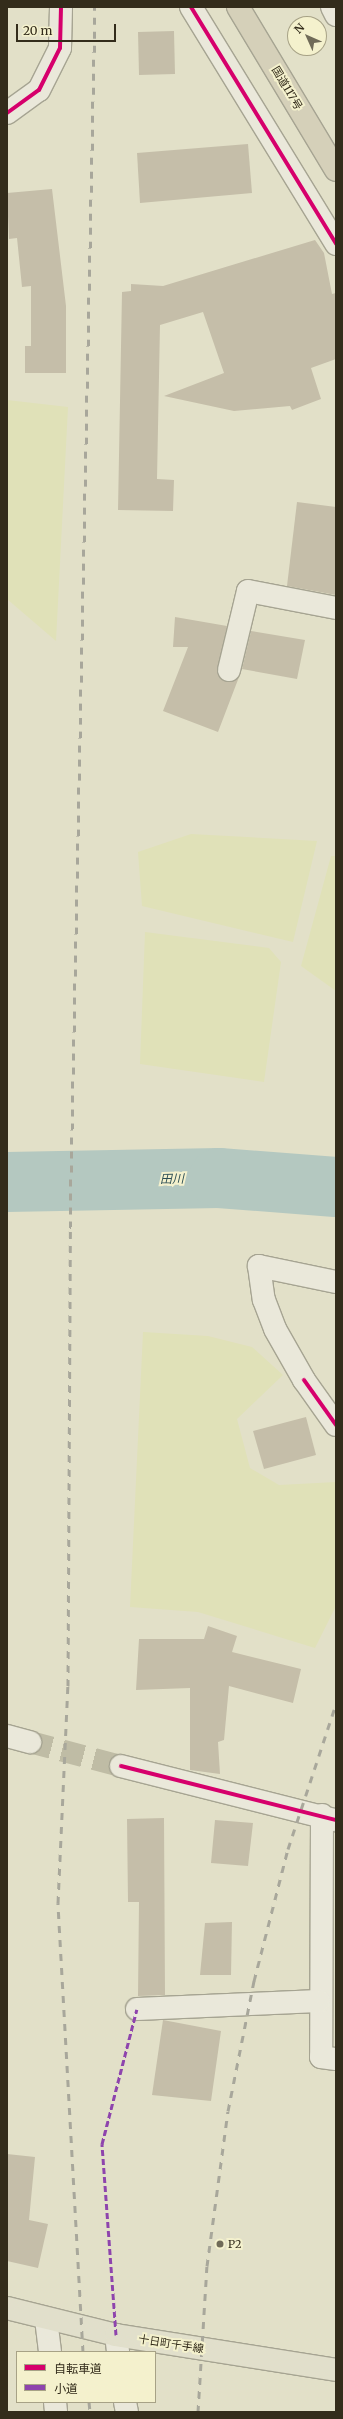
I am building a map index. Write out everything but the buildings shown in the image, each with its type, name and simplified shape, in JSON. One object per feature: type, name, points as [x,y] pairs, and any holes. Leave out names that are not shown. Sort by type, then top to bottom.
[{"type":"highway","name":"国道117号","points":[[238,7],[336,170]]},
{"type":"main road","name":"十日町千手線","points":[[7,2308],[46,2319],[117,2344],[336,2370]]},
{"type":"street","points":[[7,113],[39,90],[57,55],[60,48],[61,7]]},
{"type":"street","points":[[191,7],[336,244]]},
{"type":"street","points":[[332,7],[336,15]]},
{"type":"street","points":[[229,670],[248,591],[336,608]]},
{"type":"street","points":[[336,1282],[259,1266],[264,1300],[275,1329],[304,1380],[336,1425]]},
{"type":"street","points":[[7,1736],[30,1742]]},
{"type":"street","points":[[121,1766],[329,1818],[319,2001],[321,2057],[336,2059]]},
{"type":"street","points":[[137,2008],[319,2001]]},
{"type":"street","points":[[46,2319],[50,2351]]},
{"type":"green space","points":[[7,400],[68,407],[56,641],[7,599]]},
{"type":"green space","points":[[191,834],[317,841],[293,942],[142,906],[138,852]]},
{"type":"green space","points":[[331,856],[336,856],[336,991],[301,966]]},
{"type":"green space","points":[[145,932],[269,948],[281,962],[264,1082],[140,1064]]},
{"type":"green space","points":[[143,1332],[208,1336],[252,1347],[283,1375],[237,1419],[250,1468],[279,1485],[336,1482],[336,1606],[315,1648],[198,1612],[130,1607]]},
{"type":"waterway","name":"田川","points":[[7,1182],[219,1178],[336,1187]]},
{"type":"tunnel","points":[[30,1742],[121,1766]]},
{"type":"railway","points":[[83,2351],[58,1903],[68,1686],[70,1228],[95,7]]},
{"type":"railway","points":[[198,2412],[207,2266],[228,2111],[254,1981],[288,1849],[336,1704]]},
{"type":"railway","points":[[89,2403],[90,2412]]},
{"type":"marked path","points":[[116,2335],[102,2144],[137,2009]]},
{"type":"cycle path","points":[[7,113],[39,90],[60,48],[61,7]]},
{"type":"cycle path","points":[[191,7],[336,244]]},
{"type":"cycle path","points":[[304,1380],[336,1425]]},
{"type":"cycle path","points":[[121,1766],[336,1820]]},
{"type":"place","name":"P2","points":[[220,2244]]}]
